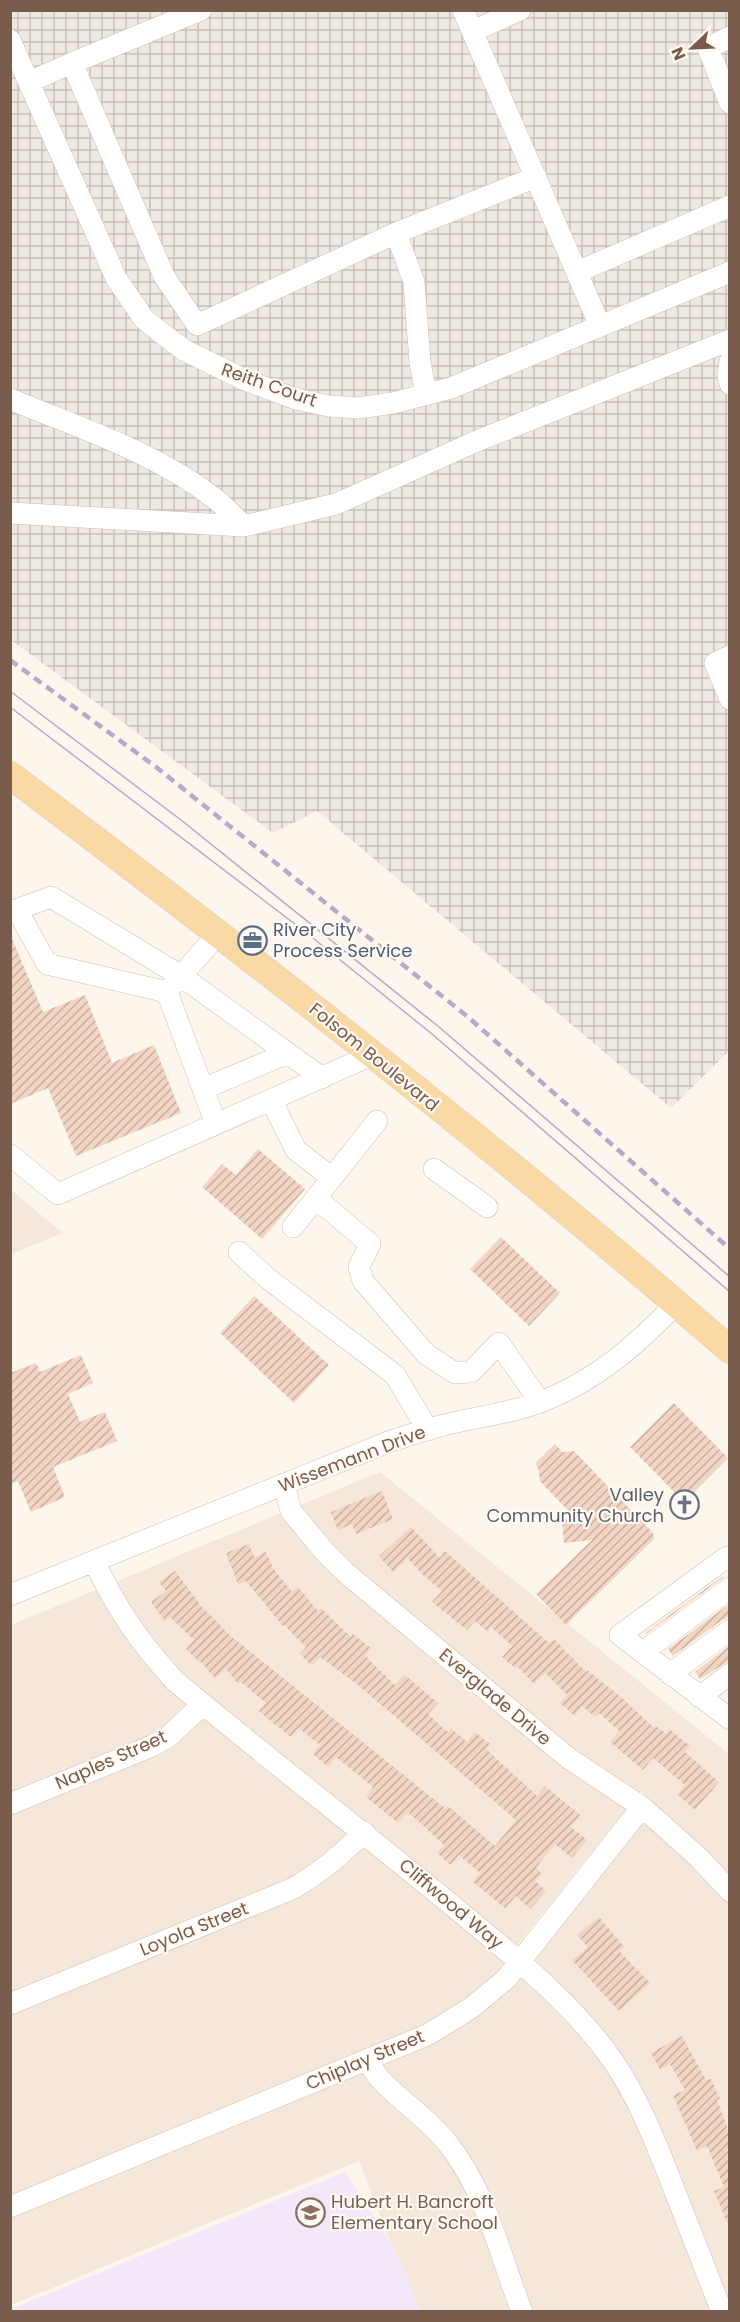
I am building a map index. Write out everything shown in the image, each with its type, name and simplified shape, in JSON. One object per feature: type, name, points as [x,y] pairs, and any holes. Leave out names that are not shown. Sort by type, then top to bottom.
[{"type":"main road","name":"Folsom Boulevard","points":[[10,775],[219,933],[372,1055],[729,1350]]},
{"type":"street","points":[[29,82],[201,10]]},
{"type":"street","points":[[464,10],[600,326]]},
{"type":"street","points":[[473,31],[520,10]]},
{"type":"street","points":[[729,37],[708,48],[729,103]]},
{"type":"street","name":"Reith Court","points":[[10,40],[116,278],[144,319],[184,350],[212,365],[296,399],[329,406],[358,408],[451,388],[729,272]]},
{"type":"street","points":[[72,63],[164,276],[197,325],[396,233],[536,177]]},
{"type":"street","points":[[578,272],[729,206]]},
{"type":"street","points":[[396,233],[414,282],[420,362],[426,395]]},
{"type":"street","points":[[10,513],[244,526],[336,504],[477,441],[729,340]]},
{"type":"street","points":[[729,362],[729,384]]},
{"type":"street","points":[[10,399],[117,443],[180,475],[215,498],[244,526]]},
{"type":"street","points":[[729,656],[714,663],[729,699]]},
{"type":"street","points":[[167,992],[47,964],[14,911],[51,897],[181,976],[322,1077]]},
{"type":"street","points":[[167,992],[219,933]]},
{"type":"street","points":[[167,992],[216,1124]]},
{"type":"street","points":[[203,1089],[288,1053]]},
{"type":"street","points":[[10,1155],[58,1194],[372,1055]]},
{"type":"street","points":[[272,1100],[296,1150],[332,1178]]},
{"type":"street","points":[[293,1227],[377,1121]]},
{"type":"street","points":[[434,1168],[487,1207]]},
{"type":"street","points":[[316,1198],[370,1244],[359,1267],[363,1281],[426,1354],[455,1373],[471,1372],[499,1343],[540,1402]]},
{"type":"street","points":[[239,1252],[267,1278],[395,1375],[428,1430]]},
{"type":"street","name":"Wissemann Drive","points":[[10,1595],[392,1441],[540,1402],[576,1387],[606,1369],[626,1353],[676,1304]]},
{"type":"street","name":"Everglade Drive","points":[[284,1484],[291,1511],[324,1551],[346,1573],[567,1757],[642,1807],[698,1857],[729,1891]]},
{"type":"street","points":[[729,1560],[727,1557],[620,1635],[729,1719]]},
{"type":"street","name":"Cliffwood Way","points":[[94,1561],[127,1623],[151,1655],[175,1681],[364,1832],[520,1962],[567,2004],[589,2029],[612,2060],[652,2133],[722,2312]]},
{"type":"street","points":[[643,1652],[729,1588]]},
{"type":"street","points":[[670,1674],[729,1630]]},
{"type":"street","points":[[700,1697],[729,1674]]},
{"type":"street","name":"Naples Street","points":[[10,1804],[152,1746],[168,1737],[203,1704]]},
{"type":"street","name":"Chiplay Street","points":[[10,2207],[368,2060],[427,2035],[452,2021],[506,1979],[642,1807]]},
{"type":"street","name":"Loyola Street","points":[[10,2004],[294,1888],[321,1872],[342,1855],[364,1832]]},
{"type":"street","points":[[368,2060],[381,2081],[431,2123],[467,2169],[482,2197],[522,2312]]},
{"type":"shaded area","points":[[11,11],[729,11],[729,1051],[671,1108],[317,811],[273,833],[11,640]]},
{"type":"shaded area","points":[[11,1190],[63,1233],[11,1254]]},
{"type":"shaded area","points":[[380,1472],[729,1754],[729,2311],[417,2311],[359,2161],[11,2305],[11,1625]],"holes":[[[641,1791],[649,1798],[501,1965]]]},
{"type":"shaded area","name":"Hubert H. Bancroft Elementary School","points":[[345,2172],[397,2252],[420,2311],[11,2311],[11,2309]]},
{"type":"building","points":[[10,934],[43,1012],[85,995],[112,1063],[154,1045],[181,1113],[76,1156],[48,1088],[10,1104]]},
{"type":"building","points":[[258,1149],[305,1189],[262,1239],[202,1187],[222,1164],[236,1175]]},
{"type":"building","points":[[501,1237],[560,1293],[529,1326],[470,1269]]},
{"type":"building","points":[[254,1296],[329,1365],[294,1403],[220,1333]]},
{"type":"building","points":[[81,1355],[93,1383],[68,1394],[80,1422],[105,1412],[117,1441],[53,1467],[65,1497],[31,1512],[18,1481],[10,1484],[10,1373],[36,1363],[40,1372]]},
{"type":"building","points":[[674,1403],[728,1458],[684,1502],[630,1447]]},
{"type":"building","points":[[555,1444],[562,1452],[574,1451],[653,1533],[654,1539],[566,1625],[536,1594],[592,1540],[564,1543],[562,1520],[575,1518],[540,1481],[535,1464]]},
{"type":"building","points":[[382,1491],[393,1519],[356,1534],[352,1524],[338,1530],[331,1512]]},
{"type":"building","points":[[411,1527],[440,1558],[445,1551],[549,1643],[554,1639],[586,1672],[587,1670],[621,1697],[654,1728],[656,1726],[666,1734],[669,1729],[690,1746],[685,1752],[719,1782],[695,1810],[677,1794],[685,1785],[653,1758],[643,1770],[610,1742],[619,1731],[599,1713],[595,1717],[582,1706],[575,1716],[560,1703],[567,1695],[545,1673],[534,1684],[517,1666],[515,1668],[502,1657],[512,1646],[491,1627],[488,1632],[475,1621],[467,1630],[432,1602],[442,1591],[407,1558],[393,1572],[379,1556]]},
{"type":"building","points":[[249,1544],[254,1557],[266,1552],[273,1568],[292,1592],[298,1587],[318,1611],[321,1608],[351,1637],[353,1634],[371,1648],[365,1656],[395,1685],[405,1675],[438,1703],[428,1714],[448,1732],[451,1728],[467,1742],[475,1732],[490,1744],[486,1749],[537,1796],[545,1786],[580,1815],[571,1827],[587,1840],[572,1858],[555,1844],[536,1868],[542,1874],[535,1881],[546,1891],[530,1909],[516,1896],[505,1908],[473,1882],[480,1873],[459,1855],[451,1865],[437,1853],[444,1845],[408,1812],[398,1823],[366,1797],[373,1787],[336,1757],[328,1767],[313,1754],[320,1745],[299,1728],[291,1737],[259,1711],[266,1703],[241,1682],[238,1684],[226,1669],[215,1678],[186,1649],[194,1640],[170,1617],[165,1621],[151,1602],[166,1591],[159,1582],[175,1571],[203,1608],[232,1637],[446,1809],[448,1806],[495,1846],[516,1820],[358,1685],[320,1657],[312,1666],[300,1654],[306,1647],[283,1626],[246,1581],[238,1584],[226,1553]]},
{"type":"building","points":[[723,1576],[724,1577],[645,1633]]},
{"type":"building","points":[[729,1604],[729,1617],[673,1656],[668,1649]]},
{"type":"building","points":[[729,1646],[729,1661],[700,1679],[695,1672]]},
{"type":"building","points":[[599,1917],[624,1947],[619,1951],[650,1983],[619,2011],[572,1960],[588,1947],[577,1935]]},
{"type":"building","points":[[682,2036],[706,2080],[711,2079],[720,2099],[717,2100],[729,2132],[729,2227],[714,2191],[724,2187],[707,2146],[697,2151],[673,2095],[685,2090],[670,2064],[660,2070],[651,2053]]},
{"type":"tram line","points":[[10,691],[181,820],[439,1027],[730,1277]]},
{"type":"tram line","points":[[10,707],[308,934],[432,1034],[730,1292]]},
{"type":"railway","points":[[10,660],[156,767],[468,1017],[730,1249]]},
{"type":"place","name":"River City Process Service","points":[[252,940]]},
{"type":"place","name":"Valley Community Church","points":[[685,1505]]},
{"type":"place","name":"Hubert H. Bancroft Elementary School","points":[[310,2212]]}]
